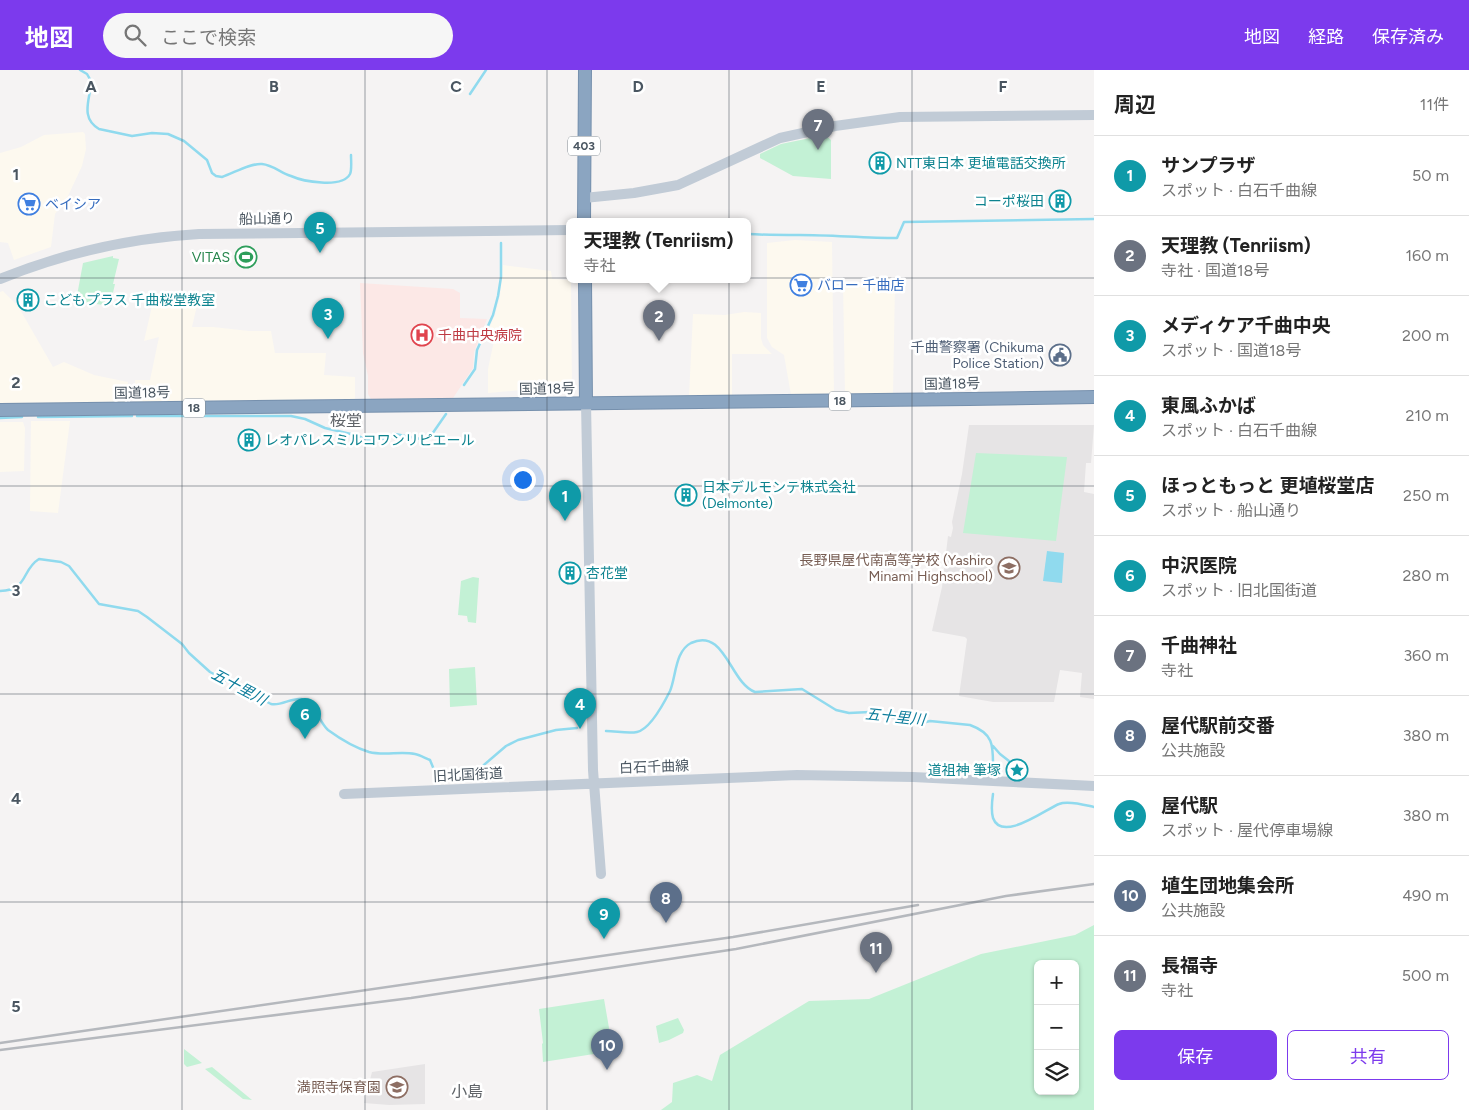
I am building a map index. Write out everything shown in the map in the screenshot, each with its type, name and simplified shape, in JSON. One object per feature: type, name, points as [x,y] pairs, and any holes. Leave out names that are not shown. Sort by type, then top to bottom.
[{"type":"highway","name":"403","points":[[584,218],[585,70]]},
{"type":"highway","points":[[585,283],[586,403]]},
{"type":"highway","name":"国道18号","points":[[0,410],[960,400],[1094,396]]},
{"type":"street","points":[[584,198],[634,193],[678,185],[780,138],[846,125],[900,118],[1094,115]]},
{"type":"street","name":"船山通り","points":[[0,279],[62,257],[126,242],[163,236],[566,230]]},
{"type":"street","points":[[586,403],[594,783],[601,874]]},
{"type":"street","name":"白石千曲線","points":[[594,783],[796,775],[912,777],[1094,786]]},
{"type":"street","name":"旧北国街道","points":[[344,794],[594,783]]},
{"type":"shaded area","name":"ベイシア","points":[[83,132],[85,134],[86,149],[82,166],[68,196],[55,214],[51,247],[14,260],[8,243],[0,242],[0,153],[21,147],[44,135]]},
{"type":"shaded area","points":[[795,240],[832,242],[834,395],[791,395],[784,355],[772,347],[767,338],[767,243]]},
{"type":"shaded area","points":[[503,265],[551,271],[552,279],[566,280],[566,283],[571,283],[572,390],[534,389],[488,393],[488,369],[495,336],[482,344],[495,315],[500,296]]},
{"type":"shaded area","name":"千曲中央病院","points":[[360,283],[453,289],[460,293],[460,318],[487,319],[474,352],[473,368],[453,398],[371,399],[368,394],[368,376],[363,353]]},
{"type":"shaded area","points":[[843,283],[895,284],[893,394],[845,394]]},
{"type":"shaded area","points":[[3,291],[18,306],[53,367],[64,362],[94,375],[128,382],[126,403],[0,404],[0,292]]},
{"type":"shaded area","points":[[155,293],[165,295],[188,294],[199,297],[192,327],[271,331],[275,353],[326,353],[324,375],[355,377],[355,399],[135,402],[135,380],[150,380],[159,337],[144,341]]},
{"type":"shaded area","points":[[744,312],[761,313],[761,338],[763,345],[772,354],[732,354],[732,396],[689,396],[693,314],[725,315]]},
{"type":"shaded area","points":[[31,421],[70,421],[58,513],[30,511]]},
{"type":"shaded area","points":[[0,422],[23,422],[25,428],[24,471],[0,472]]},
{"type":"shaded area","name":"長野県屋代南高等学校 (Yashiro Minami Highschool)","points":[[969,425],[1094,425],[1091,463],[1086,463],[1084,492],[1094,494],[1094,699],[1080,697],[1082,673],[1060,670],[1054,702],[993,702],[959,696],[967,639],[965,637],[932,631],[942,587],[948,536],[951,537],[953,528],[952,522],[962,474]]},
{"type":"shaded area","name":"満照寺保育園","points":[[425,1064],[425,1104],[389,1105],[364,1103],[372,1072]]},
{"type":"green space","points":[[825,135],[831,140],[831,179],[793,176],[760,158],[760,154],[781,144]]},
{"type":"green space","points":[[113,256],[113,258],[119,259],[110,306],[76,301],[83,263]]},
{"type":"green space","points":[[976,453],[1067,457],[1056,541],[963,533]]},
{"type":"green space","points":[[473,577],[479,578],[476,623],[468,622],[467,616],[458,615],[461,581]]},
{"type":"green space","points":[[475,667],[477,705],[450,707],[449,669]]},
{"type":"green space","points":[[1094,925],[1094,1110],[661,1110],[672,1102],[673,1083],[697,1075],[712,1081],[720,1055],[809,1001],[869,999],[981,954],[1075,935]]},
{"type":"green space","points":[[604,999],[613,1051],[543,1062],[539,1009]]},
{"type":"green space","points":[[678,1018],[684,1030],[683,1033],[659,1043],[656,1026]]},
{"type":"green space","points":[[184,1049],[202,1063],[187,1067],[184,1064]]},
{"type":"green space","points":[[212,1067],[252,1100],[243,1099],[205,1069]]},
{"type":"water","points":[[1047,551],[1064,553],[1062,583],[1043,581]]},
{"type":"waterway","points":[[80,70],[87,74],[91,81],[88,113],[89,119],[99,129],[132,136],[152,133],[168,134],[184,141],[207,160],[212,173],[216,176],[222,177],[247,167],[262,164],[296,178],[331,183],[346,179],[350,174],[351,155]]},
{"type":"waterway","points":[[470,94],[486,70]]},
{"type":"waterway","points":[[751,234],[897,238],[904,222],[1094,219]]},
{"type":"waterway","points":[[464,385],[475,369],[477,350],[493,315],[498,296],[501,277],[501,243]]},
{"type":"waterway","points":[[137,416],[291,416],[305,419],[325,428],[376,441],[395,434],[421,439],[430,437],[446,414]]},
{"type":"waterway","points":[[38,417],[132,416]]},
{"type":"waterway","points":[[0,418],[22,417]]},
{"type":"waterway","name":"五十里川","points":[[0,591],[16,587],[24,579],[33,563],[39,559],[61,562],[69,566],[99,604],[138,611],[182,644],[210,672],[271,704],[279,704],[297,699],[306,701],[328,730],[348,742],[369,752],[419,755],[430,760],[437,777],[441,778],[471,776],[506,746],[518,740],[556,730],[577,728]]},
{"type":"waterway","name":"五十里川","points":[[606,731],[633,733],[647,726],[670,691],[682,652],[691,643],[702,640],[712,643],[720,649],[746,687],[755,692],[802,689],[836,710],[849,713],[870,712],[911,722],[922,723],[930,721],[970,725],[984,733],[991,742],[993,770]]},
{"type":"waterway","points":[[993,746],[1009,761]]},
{"type":"waterway","points":[[1016,765],[1021,771]]},
{"type":"waterway","name":"五十里川","points":[[993,794],[993,818],[998,825],[1005,827],[1024,822],[1059,804],[1067,802],[1094,807]]},
{"type":"railway","points":[[0,1050],[411,998],[736,949],[1006,896],[1094,884]]},
{"type":"railway","points":[[0,1043],[733,937],[918,905]]},
{"type":"place","name":"千曲神社","points":[[818,150]]},
{"type":"place","name":"NTT東日本 更埴電話交換所","points":[[880,163]]},
{"type":"place","name":"コーポ桜田","points":[[1060,201]]},
{"type":"place","name":"ベイシア","points":[[29,204]]},
{"type":"place","name":"ほっともっと 更埴桜堂店","points":[[320,253]]},
{"type":"place","name":"VITAS","points":[[246,257]]},
{"type":"place","name":"バロー 千曲店","points":[[801,285]]},
{"type":"place","name":"こどもプラス 千曲桜堂教室","points":[[28,300]]},
{"type":"place","name":"千曲中央病院","points":[[422,335]]},
{"type":"place","name":"メディケア千曲中央","points":[[328,339]]},
{"type":"place","name":"天理教 (Tenriism)","points":[[659,341]]},
{"type":"place","name":"千曲警察署 (Chikuma Police Station)","points":[[1060,355]]},
{"type":"place","name":"レオパレスミルコワンリピエール","points":[[249,440]]},
{"type":"place","name":"日本デルモンテ株式会社 (Delmonte)","points":[[686,495]]},
{"type":"place","name":"サンプラザ","points":[[565,521]]},
{"type":"place","name":"長野県屋代南高等学校 (Yashiro Minami Highschool)","points":[[1009,568]]},
{"type":"place","name":"杏花堂","points":[[570,573]]},
{"type":"place","name":"東風ふかば","points":[[580,729]]},
{"type":"place","name":"中沢医院","points":[[305,739]]},
{"type":"place","name":"道祖神 筆塚","points":[[1017,770]]},
{"type":"place","name":"屋代駅前交番","points":[[666,923]]},
{"type":"place","name":"屋代駅","points":[[604,939]]},
{"type":"place","name":"長福寺","points":[[876,973]]},
{"type":"place","name":"埴生団地集会所","points":[[607,1070]]},
{"type":"place","name":"満照寺保育園","points":[[397,1087]]},
{"type":"district","name":"桜堂","points":[[346,420]]},
{"type":"district","name":"小島","points":[[467,1091]]}]
